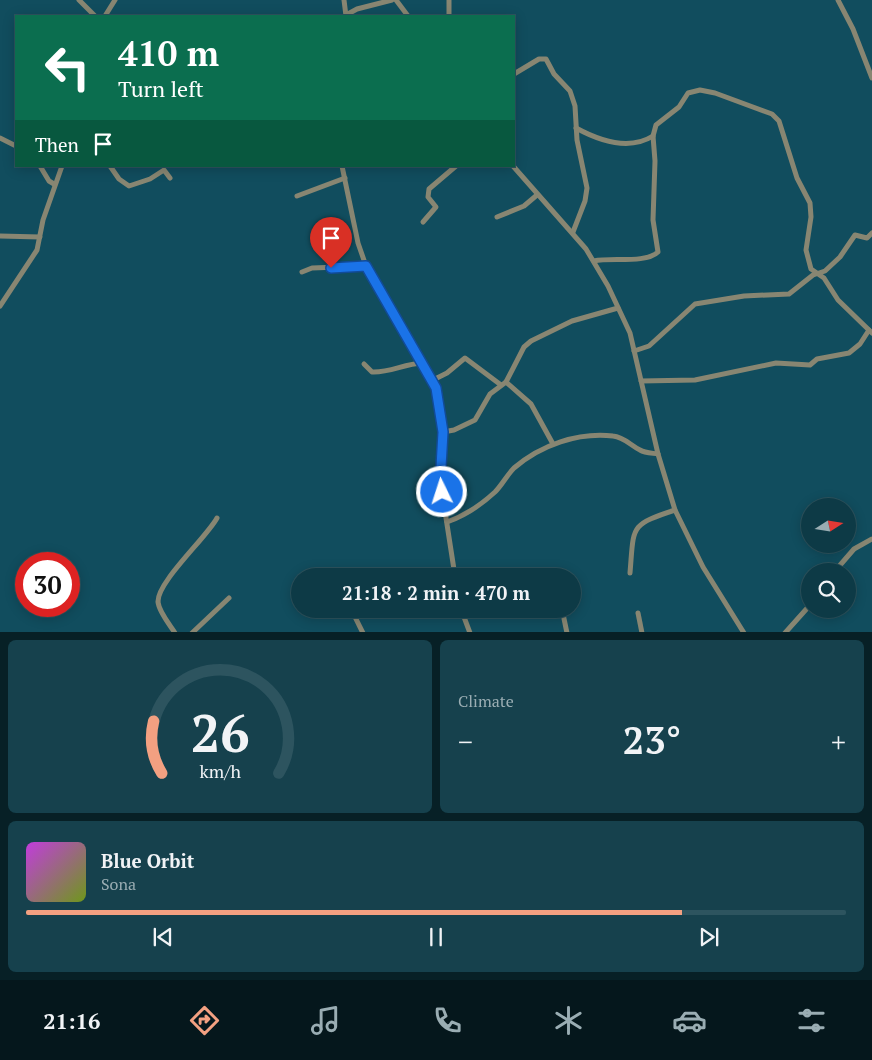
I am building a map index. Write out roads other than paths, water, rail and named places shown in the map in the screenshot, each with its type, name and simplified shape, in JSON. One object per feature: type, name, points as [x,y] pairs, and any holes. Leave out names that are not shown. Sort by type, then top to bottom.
[{"type":"street","points":[[79,0],[94,15]]},
{"type":"street","points":[[106,15],[115,0]]},
{"type":"street","points":[[344,0],[346,15]]},
{"type":"street","points":[[348,15],[357,9],[392,0]]},
{"type":"street","points":[[396,0],[407,15]]},
{"type":"street","points":[[449,0],[449,15]]},
{"type":"street","points":[[838,0],[853,29],[872,78]]},
{"type":"street","points":[[515,73],[539,59],[546,59],[554,74],[566,86],[573,99],[577,140],[587,188],[585,201],[573,232]]},
{"type":"street","points":[[594,261],[604,258],[624,260],[654,255],[658,252],[654,220],[653,136],[659,120],[675,110],[688,93],[715,93],[776,117],[783,128],[797,178],[810,203],[811,217],[806,257],[811,269],[824,278],[838,300],[871,332],[849,353],[817,359],[810,364],[776,363],[703,378],[640,381]]},
{"type":"street","points":[[576,128],[609,142],[648,140],[653,136]]},
{"type":"street","points":[[577,140],[585,133]]},
{"type":"street","points":[[0,138],[15,146]]},
{"type":"street","points":[[648,140],[654,144]]},
{"type":"street","points":[[41,167],[54,184]]},
{"type":"street","points":[[0,306],[32,261],[54,184],[62,167]]},
{"type":"street","points":[[111,167],[119,179],[129,186],[150,179],[164,170],[170,178]]},
{"type":"street","points":[[342,167],[358,243],[366,266],[433,380],[442,413],[441,472],[454,568]]},
{"type":"street","points":[[423,222],[436,207],[428,197],[429,189],[455,167]]},
{"type":"street","points":[[514,167],[536,195],[573,232],[594,261],[618,308],[630,333],[658,454],[675,510],[703,567],[744,632]]},
{"type":"street","points":[[297,196],[345,178]]},
{"type":"street","points":[[497,217],[524,206],[536,195]]},
{"type":"street","points":[[634,351],[649,346],[695,304],[744,296],[784,296],[794,292],[817,274],[825,271],[840,257],[855,235],[867,238],[872,234]]},
{"type":"street","points":[[0,236],[40,238]]},
{"type":"street","points":[[302,272],[312,268],[366,266]]},
{"type":"street","points":[[443,432],[471,423],[490,394],[504,383],[524,347],[531,341],[572,321],[618,308]]},
{"type":"street","points":[[433,380],[447,373],[465,358],[504,383],[531,404],[553,444]]},
{"type":"street","points":[[364,364],[372,372],[385,372],[407,364],[422,363]]},
{"type":"street","points":[[447,522],[462,516],[487,498],[501,486],[512,470],[553,444],[588,436],[614,436],[625,440],[639,450],[658,454]]},
{"type":"street","points":[[630,573],[632,542],[641,522],[675,510]]},
{"type":"street","points":[[175,632],[160,608],[159,599],[174,571],[210,531],[217,518]]},
{"type":"street","points":[[842,563],[854,549],[872,539]]},
{"type":"street","points":[[192,632],[229,598]]},
{"type":"street","points":[[638,613],[642,632]]},
{"type":"street","points":[[785,632],[801,615]]},
{"type":"street","points":[[356,618],[363,632]]},
{"type":"street","points":[[465,618],[470,632]]},
{"type":"street","points":[[564,618],[567,632]]}]
